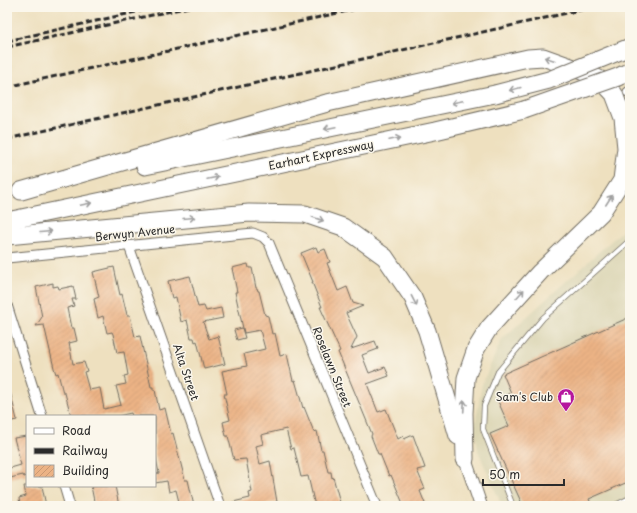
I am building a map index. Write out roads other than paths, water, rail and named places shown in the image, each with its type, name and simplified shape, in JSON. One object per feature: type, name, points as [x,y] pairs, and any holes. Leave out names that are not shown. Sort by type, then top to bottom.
[{"type":"highway","points":[[14,193],[496,94],[549,80],[630,47]]},
{"type":"highway","points":[[14,193],[327,103],[528,58],[543,57],[601,80],[614,94],[623,118],[626,148],[622,180],[601,213],[534,277],[489,328],[476,349],[466,378],[464,413],[465,459]]},
{"type":"highway","name":"Earhart Expressway","points":[[7,221],[435,131],[524,110],[618,77],[630,71]]},
{"type":"highway","points":[[7,236],[249,213],[305,214],[343,227],[385,258],[414,298],[427,331],[465,459]]},
{"type":"street","name":"Berwyn Avenue","points":[[7,258],[253,233],[264,238]]},
{"type":"street","name":"Roselawn Street","points":[[264,238],[269,243],[376,506]]},
{"type":"street","name":"Alta Street","points":[[129,246],[220,506]]},
{"type":"street","points":[[7,305],[42,415]]},
{"type":"street","points":[[465,459],[481,506]]},
{"type":"street","points":[[64,487],[70,506]]},
{"type":"lane","points":[[513,506],[483,429],[484,406],[498,372],[543,318],[628,242],[630,242]]},
{"type":"lane","points":[[614,506],[630,498]]},
{"type":"railway","points":[[7,41],[158,7]]},
{"type":"railway","points":[[7,47],[189,7]]},
{"type":"railway","points":[[7,87],[365,7]]},
{"type":"railway","points":[[7,139],[594,7]]},
{"type":"place","name":"Sam's Club","points":[[566,412]]}]
